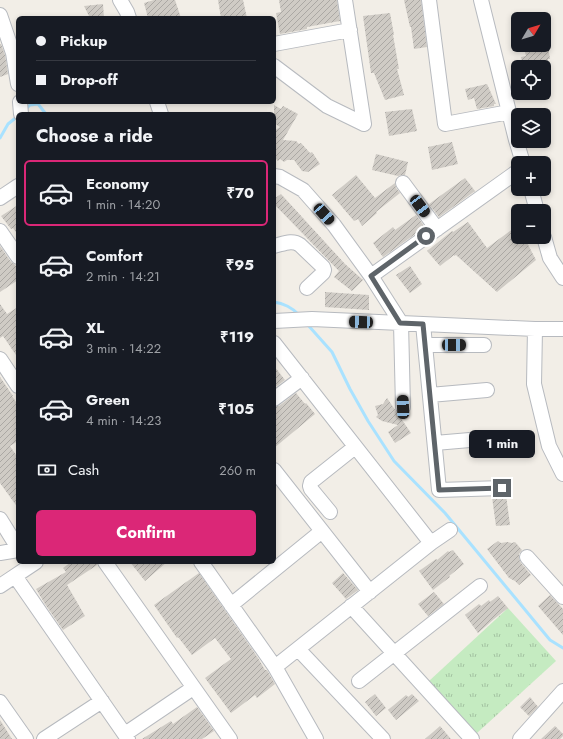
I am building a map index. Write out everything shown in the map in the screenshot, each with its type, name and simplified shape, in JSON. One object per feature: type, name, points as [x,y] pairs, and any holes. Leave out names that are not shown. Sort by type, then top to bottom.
[{"type":"street","points":[[276,68],[327,106],[364,124],[345,0]]},
{"type":"street","points":[[430,0],[445,124],[509,112]]},
{"type":"street","points":[[481,0],[521,156]]},
{"type":"street","points":[[0,15],[13,53],[16,72]]},
{"type":"street","points":[[276,44],[350,30]]},
{"type":"street","points":[[276,176],[280,177],[303,190],[334,225],[371,276],[400,323],[403,407]]},
{"type":"street","points":[[371,276],[511,176]]},
{"type":"street","points":[[403,183],[437,229]]},
{"type":"street","points":[[0,198],[16,187]]},
{"type":"street","points":[[0,231],[16,254]]},
{"type":"street","points":[[276,246],[296,242],[323,267],[323,273],[307,288]]},
{"type":"street","points":[[546,244],[550,258],[563,278]]},
{"type":"street","points":[[276,321],[312,319],[563,329]]},
{"type":"street","points":[[423,324],[439,490],[502,488]]},
{"type":"street","points":[[535,329],[534,384],[549,446],[563,474]]},
{"type":"street","points":[[425,345],[484,345]]},
{"type":"street","points":[[276,346],[430,543]]},
{"type":"street","points":[[0,359],[16,383]]},
{"type":"street","points":[[276,398],[302,378]]},
{"type":"street","points":[[430,395],[487,390]]},
{"type":"street","points":[[434,443],[493,438]]},
{"type":"street","points":[[330,512],[311,489],[311,482],[355,447]]},
{"type":"street","points":[[276,473],[370,592]]},
{"type":"street","points":[[0,519],[16,546]]},
{"type":"street","points":[[275,667],[430,543],[450,530]]},
{"type":"street","points":[[231,605],[322,531]]},
{"type":"street","points":[[0,553],[16,549]]},
{"type":"street","points":[[527,557],[563,597]]},
{"type":"street","points":[[0,586],[31,564]]},
{"type":"street","points":[[106,564],[230,739]]},
{"type":"street","points":[[202,564],[275,667],[316,739]]},
{"type":"street","points":[[15,576],[127,737],[193,688]]},
{"type":"street","points":[[359,681],[480,586]]},
{"type":"street","points":[[351,606],[472,739]]},
{"type":"street","points":[[298,649],[383,739]]},
{"type":"street","points":[[520,739],[563,691]]},
{"type":"street","points":[[44,739],[102,701]]},
{"type":"street","points":[[0,702],[26,739]]},
{"type":"green space","points":[[508,608],[556,661],[477,733],[429,681]]},
{"type":"building","points":[[154,0],[175,0],[180,16],[147,16],[144,3]]},
{"type":"building","points":[[218,0],[243,0],[247,16],[221,16]]},
{"type":"building","points":[[279,0],[337,0],[340,21],[280,34],[276,13],[281,12]]},
{"type":"building","points":[[404,0],[421,0],[427,47],[414,49],[411,27]]},
{"type":"building","points":[[103,4],[104,16],[89,16],[84,6]]},
{"type":"building","points":[[390,13],[399,69],[397,69],[404,95],[385,100],[374,73],[371,73],[363,16]]},
{"type":"building","points":[[0,44],[5,55],[8,74],[0,77]]},
{"type":"building","points":[[525,52],[549,52],[550,59],[522,60],[521,57],[526,56]]},
{"type":"building","points":[[487,84],[496,104],[494,104],[494,106],[477,109],[474,98],[468,100],[465,89]]},
{"type":"building","points":[[274,105],[281,109],[283,106],[298,114],[283,140],[296,141],[299,144],[301,143],[310,153],[312,152],[320,164],[308,172],[302,171],[294,160],[287,160],[284,162],[280,159],[278,161],[276,159],[276,130],[280,127],[276,124],[276,112],[274,112]]},
{"type":"building","points":[[412,109],[417,131],[389,136],[385,112]]},
{"type":"building","points":[[452,142],[458,164],[432,170],[428,147]]},
{"type":"building","points":[[376,154],[408,162],[405,175],[398,176],[372,170]]},
{"type":"building","points":[[356,175],[375,198],[395,183],[396,188],[400,193],[376,212],[377,213],[362,226],[358,219],[354,221],[332,195]]},
{"type":"building","points":[[465,178],[475,191],[439,217],[429,204]]},
{"type":"building","points":[[281,194],[345,264],[363,280],[352,291],[334,277],[339,271],[276,206],[276,198]]},
{"type":"building","points":[[16,206],[16,232],[13,228],[11,229],[1,216]]},
{"type":"building","points":[[416,215],[425,227],[383,257],[373,243],[393,227],[395,230]]},
{"type":"building","points":[[468,222],[487,248],[511,230],[511,244],[528,244],[536,260],[497,292],[456,255],[440,266],[427,251],[452,231],[453,232]]},
{"type":"building","points":[[0,246],[11,262],[16,266],[16,281],[0,292]]},
{"type":"building","points":[[410,266],[422,284],[410,293],[396,275]]},
{"type":"building","points":[[325,292],[369,295],[369,310],[325,307]]},
{"type":"building","points":[[0,304],[7,314],[16,308],[16,355],[3,336],[0,338]]},
{"type":"building","points":[[276,369],[285,380],[276,387]]},
{"type":"building","points":[[0,377],[16,402],[16,442],[10,446],[16,455],[16,505],[0,483]]},
{"type":"building","points":[[296,393],[315,414],[276,446],[276,407]]},
{"type":"building","points":[[387,398],[411,433],[395,443],[388,432],[398,425],[382,421],[376,417],[378,415],[375,406],[383,404]]},
{"type":"building","points":[[506,495],[510,525],[496,526],[492,497]]},
{"type":"building","points":[[498,541],[501,543],[515,542],[522,550],[519,554],[519,559],[531,575],[519,585],[509,578],[487,549]]},
{"type":"building","points":[[453,550],[464,564],[433,590],[419,571],[448,551]]},
{"type":"building","points":[[68,564],[97,564],[67,585],[85,616],[63,630],[36,589],[66,572],[63,568]]},
{"type":"building","points":[[132,564],[165,564],[145,581]]},
{"type":"building","points":[[199,573],[265,670],[267,670],[275,684],[257,698],[255,695],[231,713],[205,678],[231,659],[215,638],[192,655],[178,637],[177,638],[154,605]]},
{"type":"building","points":[[343,573],[358,590],[346,599],[332,583]]},
{"type":"building","points":[[434,592],[444,604],[428,616],[418,604]]},
{"type":"building","points":[[550,595],[563,609],[563,635],[538,606]]},
{"type":"building","points":[[498,596],[508,608],[478,633],[465,615],[479,604],[481,606]]},
{"type":"building","points":[[375,694],[386,708],[376,716],[365,702]]},
{"type":"building","points":[[412,694],[419,701],[396,720],[388,710],[406,695],[408,697]]},
{"type":"building","points":[[530,697],[538,707],[529,716],[520,707]]},
{"type":"building","points":[[197,707],[214,731],[202,739],[142,739],[171,721],[173,724]]},
{"type":"building","points":[[0,720],[12,739],[0,739]]},
{"type":"building","points":[[440,726],[451,739],[425,739]]},
{"type":"building","points":[[555,726],[563,734],[560,739],[541,739]]},
{"type":"waterway","points":[[26,109],[30,105],[38,104]]},
{"type":"waterway","points":[[38,104],[44,112]]},
{"type":"waterway","points":[[0,138],[8,124],[16,118]]},
{"type":"waterway","points":[[276,302],[288,306],[299,315]]},
{"type":"waterway","points":[[307,324],[332,352],[368,421],[394,461],[445,513],[550,640],[563,648]]},
{"type":"route","points":[[426,236],[371,276],[400,323],[423,324],[439,490],[502,488]]}]
